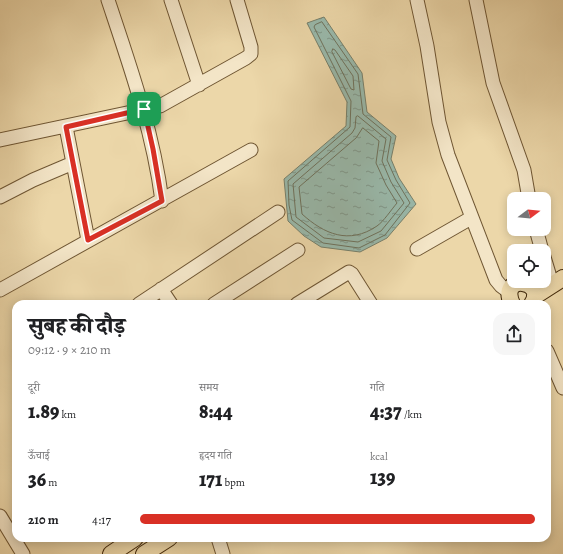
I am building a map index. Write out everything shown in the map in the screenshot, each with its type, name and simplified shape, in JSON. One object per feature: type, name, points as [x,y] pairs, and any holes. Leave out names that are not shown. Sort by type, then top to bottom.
[{"type":"main road","points":[[507,299],[511,288]]},
{"type":"main road","points":[[111,554],[130,542]]},
{"type":"main road","points":[[144,554],[163,546]]},
{"type":"street","points":[[108,0],[144,109],[162,201]]},
{"type":"street","points":[[170,0],[199,85]]},
{"type":"street","points":[[0,140],[66,127],[168,103],[199,85],[251,54],[251,47],[236,0]]},
{"type":"street","points":[[417,0],[427,46],[443,140],[471,218],[496,280],[501,286],[507,299]]},
{"type":"street","points":[[476,0],[493,83],[522,163],[528,192]]},
{"type":"street","points":[[66,127],[88,240]]},
{"type":"street","points":[[0,290],[252,150]]},
{"type":"street","points":[[0,197],[33,180],[73,163]]},
{"type":"street","points":[[145,300],[278,212]]},
{"type":"street","points":[[417,249],[471,218]]},
{"type":"street","points":[[220,300],[298,250]]},
{"type":"street","points":[[304,300],[349,272],[352,274],[368,300]]},
{"type":"street","points":[[161,289],[168,300]]},
{"type":"street","points":[[551,356],[560,370],[563,388]]},
{"type":"street","points":[[0,516],[12,536]]},
{"type":"street","points":[[16,542],[23,554]]},
{"type":"street","points":[[219,542],[223,554]]},
{"type":"water","points":[[324,17],[362,73],[367,112],[396,136],[391,159],[399,178],[416,204],[387,238],[360,252],[321,247],[304,236],[288,221],[284,179],[346,126],[347,102],[307,23]]},
{"type":"route","points":[[144,109],[159,178],[162,201],[88,240],[66,127],[144,109]]}]
